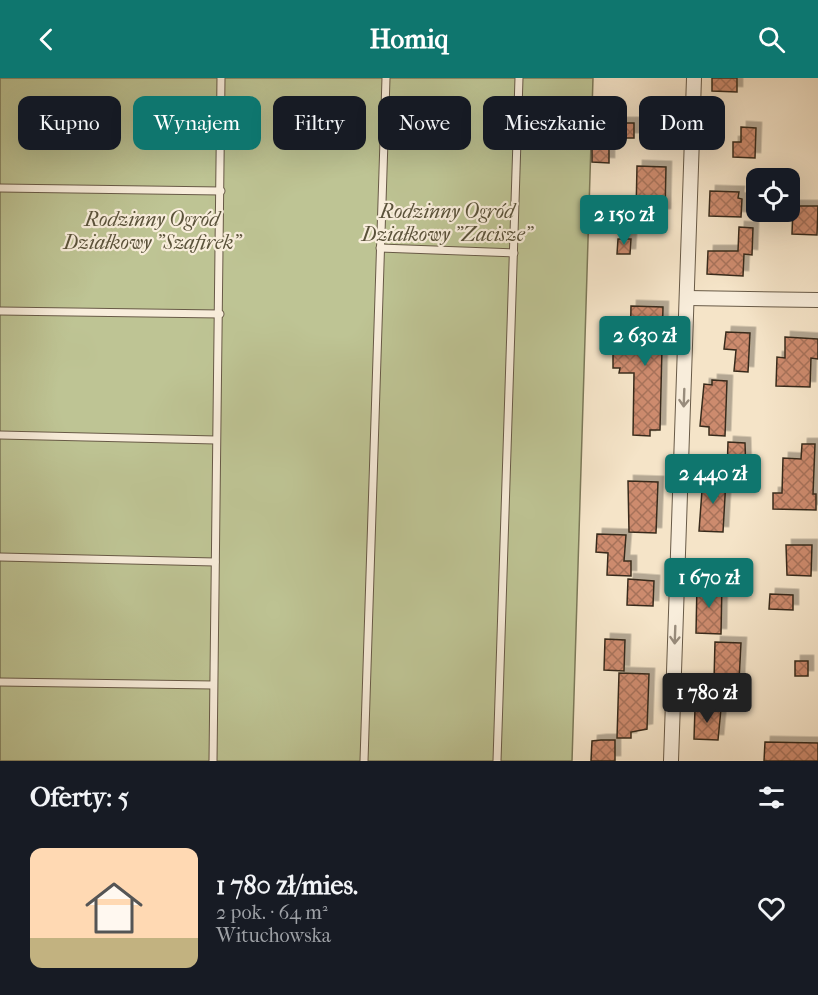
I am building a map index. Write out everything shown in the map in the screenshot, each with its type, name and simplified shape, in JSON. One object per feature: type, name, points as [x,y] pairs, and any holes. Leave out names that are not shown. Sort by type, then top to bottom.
[{"type":"street","points":[[671,761],[694,78]]},
{"type":"street","points":[[688,298],[818,300]]},
{"type":"lane","points":[[213,761],[221,78]]},
{"type":"lane","points":[[364,761],[386,78]]},
{"type":"lane","points":[[497,761],[519,78]]},
{"type":"lane","points":[[0,188],[221,191]]},
{"type":"lane","points":[[380,248],[513,253]]},
{"type":"lane","points":[[0,311],[220,314]]},
{"type":"lane","points":[[0,435],[216,440]]},
{"type":"lane","points":[[0,558],[215,562]]},
{"type":"lane","points":[[0,682],[213,685]]},
{"type":"green space","points":[[0,78],[593,78],[592,96],[483,96],[483,150],[591,150],[572,761],[0,761]]},
{"type":"building","points":[[712,78],[737,78],[737,92],[712,91]]},
{"type":"building","points":[[627,123],[634,123],[634,138],[627,138]]},
{"type":"building","points":[[741,127],[756,128],[755,158],[733,157],[733,142],[741,142]]},
{"type":"building","points":[[592,150],[609,150],[609,163],[592,162]]},
{"type":"building","points":[[637,166],[666,167],[665,214],[636,213]]},
{"type":"building","points":[[710,191],[739,192],[738,198],[742,199],[741,217],[709,216]]},
{"type":"building","points":[[800,206],[818,206],[817,235],[792,234],[792,222],[800,222]]},
{"type":"building","points":[[739,227],[753,228],[752,255],[744,254],[743,276],[707,274],[708,251],[738,251]]},
{"type":"building","points":[[618,239],[631,239],[630,254],[617,254]]},
{"type":"building","points":[[631,306],[663,307],[660,430],[650,430],[650,436],[633,435],[634,373],[619,373],[620,368],[613,368],[613,352],[630,353]]},
{"type":"building","points":[[726,332],[750,333],[748,372],[734,371],[736,350],[724,349]]},
{"type":"building","points":[[785,337],[818,339],[818,359],[811,358],[810,387],[776,386],[777,357],[785,358]]},
{"type":"building","points":[[712,380],[727,381],[725,436],[709,435],[709,427],[700,426],[704,384],[712,385]]},
{"type":"building","points":[[728,442],[745,443],[746,473],[727,473]]},
{"type":"building","points":[[802,444],[815,444],[813,494],[816,494],[816,510],[773,509],[773,493],[782,493],[783,458],[801,459]]},
{"type":"building","points":[[703,477],[726,479],[723,532],[699,531]]},
{"type":"building","points":[[628,481],[658,482],[656,533],[629,532]]},
{"type":"building","points":[[597,534],[626,535],[624,561],[631,561],[631,576],[607,575],[608,553],[596,552]]},
{"type":"building","points":[[786,545],[812,545],[811,576],[787,575]]},
{"type":"building","points":[[628,579],[654,581],[653,606],[627,605]]},
{"type":"building","points":[[697,583],[722,584],[721,634],[696,633]]},
{"type":"building","points":[[770,594],[793,595],[793,610],[769,609]]},
{"type":"building","points":[[605,639],[625,640],[624,671],[604,670]]},
{"type":"building","points":[[715,642],[741,643],[739,681],[714,680]]},
{"type":"building","points":[[795,661],[808,661],[808,676],[795,676]]},
{"type":"building","points":[[619,673],[649,674],[647,729],[631,732],[631,738],[617,738]]},
{"type":"building","points":[[695,708],[721,709],[718,740],[694,739]]},
{"type":"building","points":[[615,740],[615,761],[591,761],[592,741]]},
{"type":"building","points":[[765,742],[818,743],[818,761],[764,761]]},
{"type":"park label","name":"Rodzinny Ogród Działkowy \"Zacisze\"","points":[[447,222]]},
{"type":"park label","name":"Rodzinny Ogród Działkowy \"Szafirek\"","points":[[152,230]]}]
